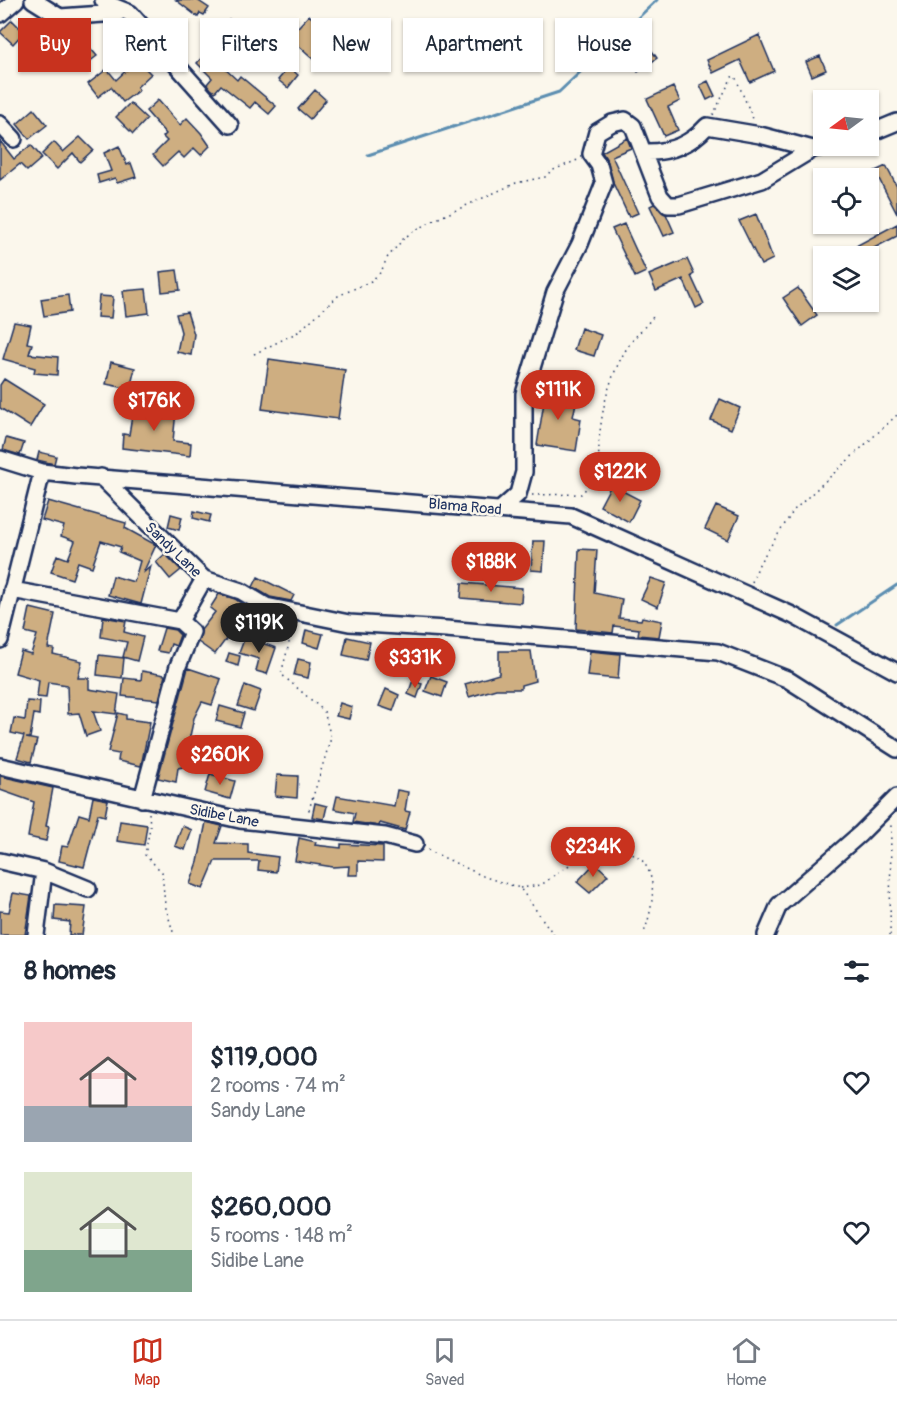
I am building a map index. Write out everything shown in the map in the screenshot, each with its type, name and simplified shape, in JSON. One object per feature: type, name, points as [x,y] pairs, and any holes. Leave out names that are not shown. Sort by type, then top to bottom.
[{"type":"street","points":[[0,14],[16,0]]},
{"type":"street","points":[[33,0],[60,17],[99,12],[130,13]]},
{"type":"street","points":[[103,0],[105,3],[130,13],[230,125]]},
{"type":"street","points":[[500,510],[518,494],[524,472],[524,394],[555,291],[580,244],[604,183],[599,165],[591,154],[597,132],[612,123],[625,120],[633,126],[660,196],[668,205],[680,205],[762,180],[813,151]]},
{"type":"street","points":[[879,129],[897,122]]},
{"type":"street","points":[[0,124],[14,139]]},
{"type":"street","points":[[644,152],[661,153],[693,142],[707,126],[813,146]]},
{"type":"street","name":"Blama Road","points":[[0,459],[42,472],[571,516],[747,593],[897,672]]},
{"type":"street","points":[[0,640],[8,590],[42,472]]},
{"type":"street","name":"Sandy Lane","points":[[101,477],[204,579],[180,621]]},
{"type":"street","points":[[204,579],[241,591],[266,606],[349,623],[718,652],[787,679],[897,750]]},
{"type":"street","points":[[8,590],[180,621],[192,632],[178,666],[142,799]]},
{"type":"street","name":"Sidibe Lane","points":[[0,766],[240,820],[305,829],[385,836],[415,844]]},
{"type":"street","points":[[766,935],[780,905],[894,801]]},
{"type":"street","points":[[0,861],[44,871],[88,889]]},
{"type":"street","points":[[36,935],[44,871]]},
{"type":"path","points":[[707,126],[732,77],[735,76],[760,135]]},
{"type":"path","points":[[254,354],[298,332],[338,296],[371,281],[381,272],[387,258],[405,237],[432,221],[516,183],[545,177],[551,171],[591,154]]},
{"type":"path","points":[[518,494],[581,494],[599,475],[601,419],[611,381],[624,351],[653,317]]},
{"type":"path","points":[[747,593],[760,562],[794,510],[897,415]]},
{"type":"path","points":[[290,611],[289,644],[281,674],[324,711],[331,738],[313,788],[305,829]]},
{"type":"path","points":[[142,799],[149,813],[150,827],[146,855],[162,872],[165,905],[174,935]]},
{"type":"path","points":[[890,935],[894,801]]},
{"type":"path","points":[[415,844],[485,877],[520,888],[541,885],[596,846],[620,849],[638,856],[650,874],[653,899],[643,935]]},
{"type":"path","points":[[520,888],[554,935]]},
{"type":"building","points":[[176,0],[197,0],[209,8],[204,15],[200,13],[198,17]]},
{"type":"building","points":[[309,15],[312,18],[311,57],[299,46],[299,26]]},
{"type":"building","points":[[12,20],[18,26],[18,39],[13,44],[0,32]]},
{"type":"building","points":[[759,35],[774,71],[750,82],[740,60],[713,73],[707,60]]},
{"type":"building","points":[[91,49],[97,56],[91,60]]},
{"type":"building","points":[[652,51],[657,58],[652,62]]},
{"type":"building","points":[[820,56],[826,70],[812,76],[806,62]]},
{"type":"building","points":[[103,72],[109,72],[116,80],[124,72],[149,72],[151,74],[137,87],[139,90],[123,102],[111,87],[98,97],[88,84]]},
{"type":"building","points":[[206,72],[228,72],[237,80],[240,76],[276,106],[269,114],[255,102],[250,108],[221,85],[215,92],[211,89],[207,84],[212,78]]},
{"type":"building","points":[[285,72],[295,72],[298,75],[288,88],[278,80]]},
{"type":"building","points":[[708,81],[715,96],[707,100],[700,85]]},
{"type":"building","points":[[673,87],[680,101],[668,107],[678,130],[664,136],[647,99]]},
{"type":"building","points":[[315,90],[326,100],[310,119],[298,109]]},
{"type":"building","points":[[158,100],[180,125],[187,118],[201,133],[210,146],[201,155],[194,148],[184,158],[178,152],[163,166],[153,155],[167,141],[163,137],[166,134],[146,111]]},
{"type":"building","points":[[130,103],[147,119],[133,134],[116,117]]},
{"type":"building","points":[[34,109],[47,125],[29,139],[17,124]]},
{"type":"building","points":[[80,137],[93,150],[80,162],[73,153],[57,169],[42,154],[54,142],[63,152]]},
{"type":"building","points":[[627,138],[631,148],[612,156],[638,213],[629,217],[602,152]]},
{"type":"building","points":[[0,141],[14,159],[31,145],[42,158],[27,171],[20,164],[0,180]]},
{"type":"building","points":[[119,146],[127,165],[131,163],[136,177],[117,183],[115,178],[99,183],[97,175],[111,171],[104,153]]},
{"type":"building","points":[[886,166],[897,187],[897,214],[879,179],[879,169]]},
{"type":"building","points":[[654,204],[666,214],[674,232],[664,236],[650,206]]},
{"type":"building","points":[[756,214],[773,259],[761,265],[739,221]]},
{"type":"building","points":[[624,224],[646,272],[635,277],[612,229]]},
{"type":"building","points":[[897,224],[897,236],[878,246],[856,246],[879,234]]},
{"type":"building","points":[[687,259],[694,274],[691,276],[704,304],[696,308],[683,279],[656,291],[649,275]]},
{"type":"building","points":[[177,270],[180,290],[162,292],[160,272]]},
{"type":"building","points":[[798,288],[817,315],[802,326],[783,298]]},
{"type":"building","points":[[146,289],[149,313],[126,316],[123,291]]},
{"type":"building","points":[[68,295],[70,312],[44,316],[41,299]]},
{"type":"building","points":[[99,296],[113,297],[111,318],[97,317]]},
{"type":"building","points":[[187,312],[194,334],[191,355],[177,352],[181,332],[176,314]]},
{"type":"building","points":[[14,322],[31,325],[27,343],[32,344],[29,354],[58,357],[57,375],[34,373],[35,368],[3,359]]},
{"type":"building","points":[[581,328],[601,335],[594,356],[574,350]]},
{"type":"building","points":[[269,359],[345,370],[338,419],[262,409]]},
{"type":"building","points":[[111,362],[135,368],[130,389],[106,384]]},
{"type":"building","points":[[4,379],[44,404],[30,427],[0,408],[0,385]]},
{"type":"building","points":[[536,389],[577,398],[573,417],[581,419],[576,451],[537,445],[544,402],[534,400]]},
{"type":"building","points":[[720,399],[740,408],[731,429],[711,420]]},
{"type":"building","points":[[134,403],[176,411],[173,441],[191,443],[190,456],[122,448],[123,434],[129,435]]},
{"type":"building","points":[[6,438],[24,443],[20,455],[3,450]]},
{"type":"building","points":[[39,452],[56,456],[54,464],[37,460]]},
{"type":"building","points":[[611,485],[640,500],[629,522],[600,506]]},
{"type":"building","points":[[48,501],[126,523],[125,528],[156,545],[143,573],[151,566],[141,604],[108,595],[113,576],[134,582],[140,561],[119,552],[121,547],[101,541],[92,567],[78,562],[72,579],[51,572],[57,555],[68,559],[75,541],[61,536],[64,526],[42,520]]},
{"type":"building","points":[[716,506],[739,516],[728,540],[705,529]]},
{"type":"building","points":[[194,511],[211,515],[209,522],[193,518]]},
{"type":"building","points":[[171,514],[182,517],[179,530],[168,527]]},
{"type":"building","points":[[533,541],[545,541],[543,571],[531,570]]},
{"type":"building","points":[[579,549],[597,550],[594,593],[622,599],[619,618],[641,620],[642,617],[662,621],[659,637],[638,635],[639,629],[614,626],[613,633],[576,629]]},
{"type":"building","points":[[165,554],[181,570],[170,579],[156,562]]},
{"type":"building","points":[[258,577],[294,595],[291,601],[270,597],[253,587]]},
{"type":"building","points":[[651,578],[666,583],[658,607],[641,599]]},
{"type":"building","points":[[462,583],[522,588],[521,603],[461,598]]},
{"type":"building","points":[[219,594],[235,599],[264,620],[261,624],[248,617],[239,631],[240,620],[215,654],[198,642],[201,630],[215,612],[210,608]]},
{"type":"building","points":[[30,608],[55,614],[48,648],[54,649],[53,654],[82,661],[78,678],[89,678],[89,689],[119,694],[116,714],[93,711],[100,731],[86,736],[79,713],[68,714],[67,685],[48,682],[46,698],[37,697],[39,680],[15,673],[21,651],[31,654],[37,635],[25,632]]},
{"type":"building","points":[[103,617],[126,621],[124,632],[143,637],[137,661],[123,657],[127,642],[101,637]]},
{"type":"building","points":[[164,628],[175,630],[180,635],[176,646],[171,644],[168,653],[157,651]]},
{"type":"building","points":[[306,630],[323,634],[319,648],[303,643]]},
{"type":"building","points":[[245,637],[276,648],[267,674],[256,671],[259,659],[239,653]]},
{"type":"building","points":[[347,637],[370,642],[366,660],[343,655]]},
{"type":"building","points":[[392,647],[413,653],[407,674],[386,667]]},
{"type":"building","points":[[499,651],[531,651],[535,681],[521,685],[521,689],[496,689],[469,697],[465,684],[499,674]]},
{"type":"building","points":[[590,651],[620,654],[618,679],[587,676]]},
{"type":"building","points":[[229,653],[240,656],[238,666],[226,662]]},
{"type":"building","points":[[99,655],[124,658],[122,678],[97,675]]},
{"type":"building","points":[[298,659],[311,662],[308,678],[294,675]]},
{"type":"building","points":[[188,668],[221,679],[212,705],[202,702],[194,718],[183,767],[178,768],[176,782],[158,778]]},
{"type":"building","points":[[142,671],[165,675],[159,700],[122,696],[124,678],[141,680]]},
{"type":"building","points":[[431,676],[447,682],[442,697],[425,691]]},
{"type":"building","points":[[413,680],[422,684],[417,698],[408,694]]},
{"type":"building","points":[[245,685],[261,691],[254,711],[238,706]]},
{"type":"building","points":[[386,689],[399,695],[393,711],[379,706]]},
{"type":"building","points":[[27,701],[40,702],[39,715],[34,714],[30,738],[26,738],[37,740],[31,762],[17,758],[24,736],[11,733],[14,718],[25,720]]},
{"type":"building","points":[[340,703],[352,707],[349,719],[336,716]]},
{"type":"building","points":[[220,706],[244,713],[240,727],[216,721]]},
{"type":"building","points":[[118,713],[126,715],[126,719],[150,722],[141,766],[118,761],[119,754],[108,752]]},
{"type":"building","points":[[210,774],[235,781],[230,799],[205,792]]},
{"type":"building","points":[[277,775],[298,776],[297,798],[275,796]]},
{"type":"building","points":[[0,776],[53,788],[46,826],[49,827],[46,841],[28,837],[34,802],[0,790]]},
{"type":"building","points":[[397,790],[408,792],[405,811],[410,812],[405,830],[380,823],[379,826],[353,822],[355,813],[334,809],[337,796],[394,806]]},
{"type":"building","points":[[93,797],[108,800],[105,816],[98,814],[84,867],[59,861],[62,846],[68,847],[79,814],[89,817]]},
{"type":"building","points":[[315,803],[327,806],[324,819],[312,817]]},
{"type":"building","points":[[120,821],[147,825],[144,845],[117,841]]},
{"type":"building","points":[[206,822],[222,826],[216,843],[248,844],[248,853],[278,857],[276,872],[258,870],[259,861],[215,861],[203,889],[190,884],[198,862]]},
{"type":"building","points":[[182,826],[192,830],[185,850],[175,846]]},
{"type":"building","points":[[299,838],[316,842],[315,845],[341,848],[341,844],[383,846],[383,862],[358,861],[358,875],[348,875],[349,866],[333,867],[295,861]]},
{"type":"building","points":[[595,863],[608,875],[590,893],[577,882]]},
{"type":"building","points":[[13,893],[31,896],[25,935],[0,935],[0,911],[9,912]]},
{"type":"building","points":[[55,905],[86,907],[82,935],[69,935],[70,922],[54,920]]},
{"type":"waterway","points":[[368,155],[559,92],[657,0]]},
{"type":"waterway","points":[[837,625],[897,585]]}]
